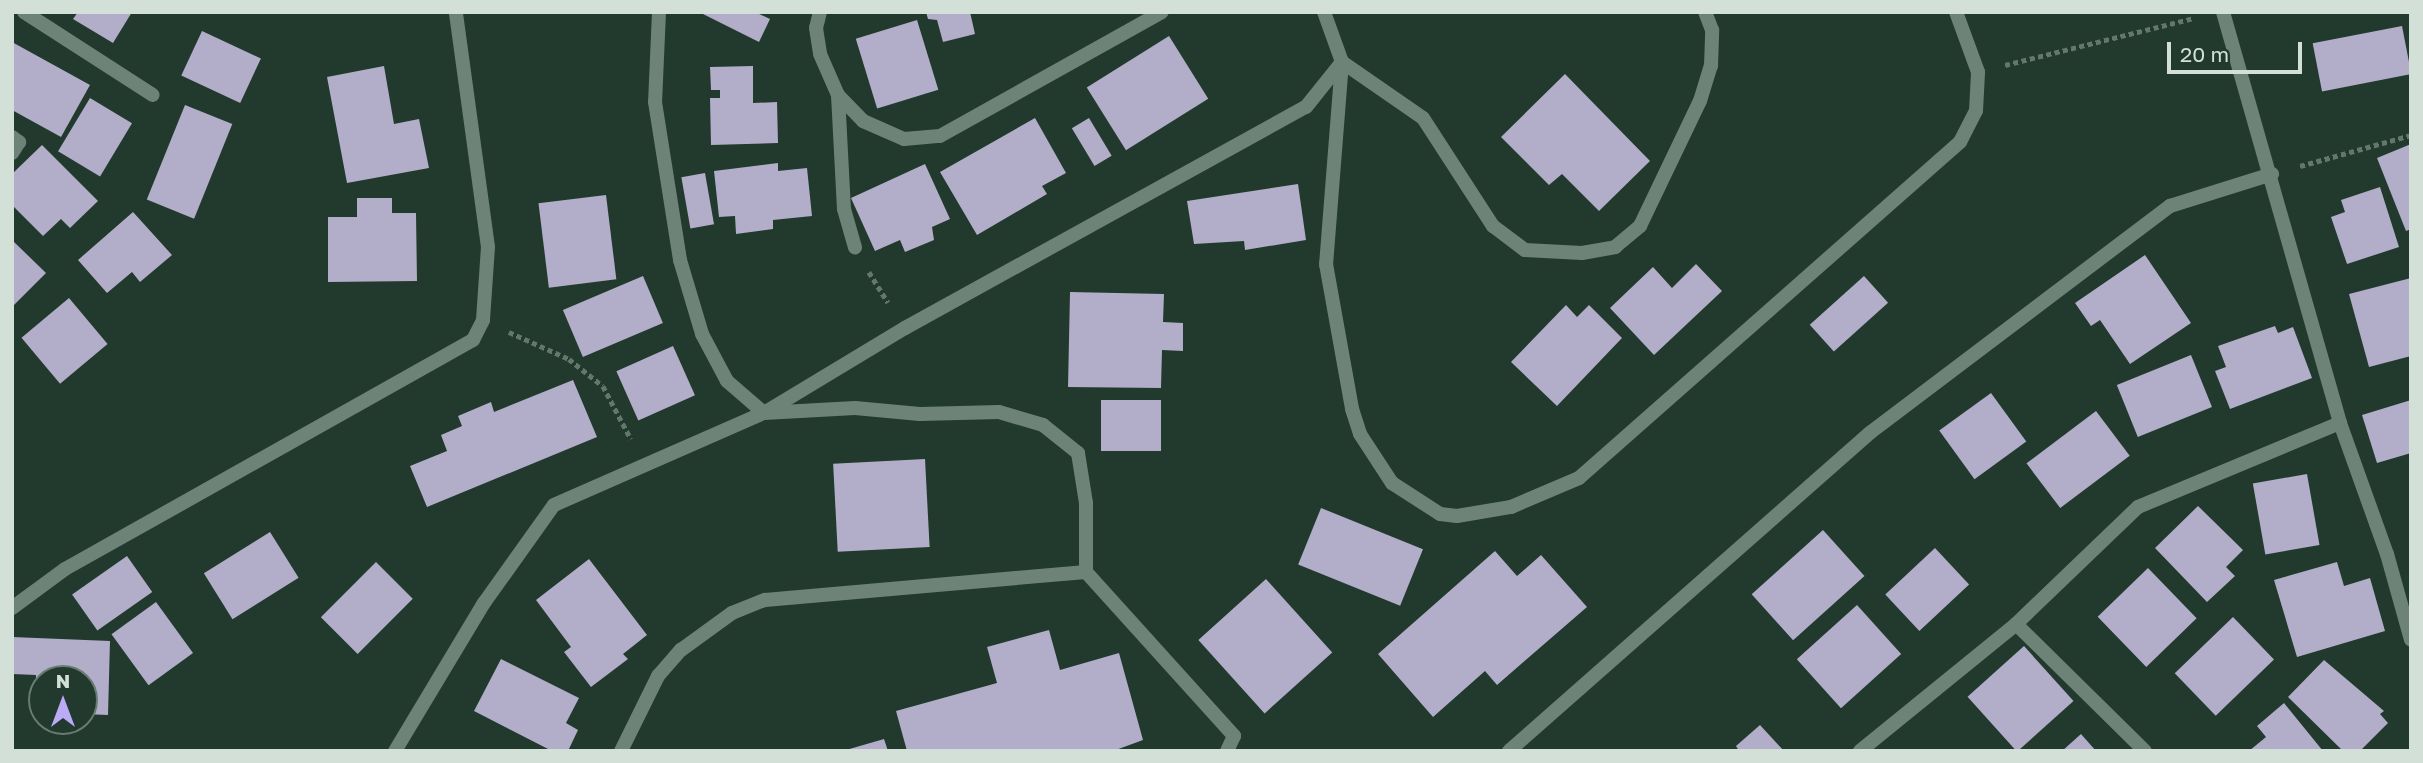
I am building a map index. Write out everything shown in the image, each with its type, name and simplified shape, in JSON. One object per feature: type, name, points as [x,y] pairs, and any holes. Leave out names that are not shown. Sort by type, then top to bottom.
[{"type":"street","points":[[24,12],[153,94]]},
{"type":"street","points":[[12,608],[65,569],[473,340],[482,320],[488,247],[456,12]]},
{"type":"street","points":[[659,12],[655,102],[680,260],[702,334],[727,381],[764,413],[855,408],[920,414],[999,412],[1043,425],[1078,453],[1086,503],[1086,572],[1234,736],[1227,751]]},
{"type":"street","points":[[820,12],[816,28],[820,54],[838,94],[863,121],[904,139],[940,136],[1163,12]]},
{"type":"street","points":[[1324,12],[1342,62],[1326,264],[1352,409],[1360,434],[1392,483],[1440,514],[1457,516],[1511,507],[1579,478],[1960,142],[1976,111],[1978,72],[1955,12]]},
{"type":"street","points":[[1342,62],[1423,118],[1493,226],[1525,250],[1582,253],[1615,247],[1640,226],[1700,100],[1711,65],[1712,30],[1705,12]]},
{"type":"street","points":[[2223,12],[2272,174],[2340,423],[2387,554],[2411,639]]},
{"type":"street","points":[[395,751],[484,603],[554,505],[764,413],[905,328],[1306,107],[1342,62]]},
{"type":"street","points":[[838,94],[844,209],[855,247]]},
{"type":"street","points":[[12,137],[19,142],[12,153]]},
{"type":"street","points":[[1509,751],[1893,415],[2170,206],[2272,174]]},
{"type":"street","points":[[1860,751],[2016,624],[2138,507],[2340,423]]},
{"type":"street","points":[[621,751],[658,676],[681,650],[732,613],[765,600],[1086,572]]},
{"type":"street","points":[[2016,624],[2145,751]]},
{"type":"path","points":[[1978,72],[2205,16]]},
{"type":"path","points":[[2272,174],[2411,135]]},
{"type":"path","points":[[855,247],[905,328]]},
{"type":"path","points":[[482,320],[569,359],[603,386],[645,466]]},
{"type":"building","points":[[78,12],[132,12],[113,43],[73,19]]},
{"type":"building","points":[[699,12],[755,12],[770,19],[759,42]]},
{"type":"building","points":[[926,12],[970,12],[975,34],[943,42],[937,20],[928,19]]},
{"type":"building","points":[[917,20],[938,90],[877,109],[856,39]]},
{"type":"building","points":[[2402,26],[2411,74],[2322,91],[2313,43]]},
{"type":"building","points":[[202,31],[261,58],[240,103],[181,75]]},
{"type":"building","points":[[1169,36],[1208,99],[1126,150],[1087,87]]},
{"type":"building","points":[[12,42],[90,85],[61,137],[12,110]]},
{"type":"building","points":[[384,66],[394,124],[419,119],[429,168],[347,183],[327,77]]},
{"type":"building","points":[[753,66],[753,103],[777,102],[778,143],[711,145],[710,98],[720,98],[720,90],[711,90],[710,67]]},
{"type":"building","points":[[1565,74],[1650,161],[1599,211],[1562,174],[1549,185],[1501,137]]},
{"type":"building","points":[[90,98],[132,123],[100,176],[58,151]]},
{"type":"building","points":[[185,105],[232,124],[194,219],[147,200]]},
{"type":"building","points":[[1035,118],[1066,173],[1042,186],[1047,194],[977,235],[940,172]]},
{"type":"building","points":[[1089,118],[1112,156],[1095,166],[1072,128]]},
{"type":"building","points":[[2411,144],[2411,229],[2406,231],[2377,158]]},
{"type":"building","points":[[42,145],[98,201],[70,228],[61,219],[43,236],[12,205],[12,174]]},
{"type":"building","points":[[778,163],[778,171],[807,168],[812,216],[773,220],[773,229],[736,234],[735,216],[719,217],[714,171]]},
{"type":"building","points":[[925,164],[950,219],[932,227],[934,240],[905,252],[900,240],[875,251],[851,198]]},
{"type":"building","points":[[705,173],[714,224],[690,228],[681,177]]},
{"type":"building","points":[[1298,184],[1306,240],[1245,250],[1244,241],[1194,244],[1187,201]]},
{"type":"building","points":[[2380,187],[2399,247],[2347,264],[2331,217],[2345,212],[2341,200]]},
{"type":"building","points":[[606,195],[616,279],[549,288],[539,203]]},
{"type":"building","points":[[357,198],[392,198],[392,213],[416,213],[417,281],[328,282],[328,217],[357,217]]},
{"type":"building","points":[[133,212],[172,255],[140,282],[132,272],[107,293],[78,260]]},
{"type":"building","points":[[12,240],[46,273],[12,307]]},
{"type":"building","points":[[2145,255],[2191,323],[2130,364],[2100,320],[2091,326],[2075,303]]},
{"type":"building","points":[[1696,264],[1722,291],[1654,355],[1610,308],[1653,267],[1672,288]]},
{"type":"building","points":[[643,276],[663,323],[583,357],[563,310]]},
{"type":"building","points":[[1864,276],[1888,303],[1834,352],[1810,325]]},
{"type":"building","points":[[2411,278],[2411,356],[2369,367],[2349,294]]},
{"type":"building","points":[[1070,292],[1164,294],[1163,322],[1183,323],[1183,351],[1162,350],[1161,388],[1068,387]]},
{"type":"building","points":[[69,298],[108,344],[60,384],[22,338]]},
{"type":"building","points":[[1566,305],[1577,317],[1589,305],[1622,338],[1557,406],[1511,362]]},
{"type":"building","points":[[2275,326],[2278,333],[2293,327],[2312,378],[2230,409],[2215,371],[2226,367],[2218,346]]},
{"type":"building","points":[[673,346],[695,395],[638,421],[616,371]]},
{"type":"building","points":[[2191,355],[2212,407],[2138,437],[2117,385]]},
{"type":"building","points":[[573,380],[597,437],[427,507],[410,466],[447,451],[441,435],[462,426],[458,416],[491,402],[494,412]]},
{"type":"building","points":[[1991,393],[2026,442],[1974,479],[1939,431]]},
{"type":"building","points":[[1101,400],[1161,400],[1161,451],[1101,451]]},
{"type":"building","points":[[2411,400],[2411,453],[2377,463],[2362,415]]},
{"type":"building","points":[[2096,411],[2130,456],[2060,508],[2027,463]]},
{"type":"building","points":[[925,459],[930,547],[838,552],[833,464]]},
{"type":"building","points":[[2307,474],[2320,545],[2265,554],[2253,484]]},
{"type":"building","points":[[2198,506],[2243,550],[2226,567],[2235,576],[2207,602],[2155,548]]},
{"type":"building","points":[[1321,508],[1423,549],[1400,606],[1298,565]]},
{"type":"building","points":[[1823,530],[1864,576],[1793,640],[1752,594]]},
{"type":"building","points":[[270,532],[299,578],[232,619],[204,573]]},
{"type":"building","points":[[1935,548],[1969,585],[1919,631],[1885,594]]},
{"type":"building","points":[[1495,551],[1517,576],[1541,555],[1587,607],[1497,685],[1485,671],[1433,717],[1378,654]]},
{"type":"building","points":[[127,556],[152,592],[97,630],[72,594]]},
{"type":"building","points":[[589,559],[647,635],[623,654],[628,659],[591,687],[564,652],[571,647],[536,600]]},
{"type":"building","points":[[376,562],[413,599],[358,654],[321,617]]},
{"type":"building","points":[[2337,562],[2344,586],[2370,578],[2385,631],[2297,657],[2274,580]]},
{"type":"building","points":[[2148,568],[2197,618],[2146,667],[2098,617]]},
{"type":"building","points":[[1266,579],[1332,653],[1265,713],[1198,640]]},
{"type":"building","points":[[156,602],[193,653],[149,685],[112,634]]},
{"type":"building","points":[[1857,605],[1901,654],[1841,708],[1797,659]]},
{"type":"building","points":[[2233,617],[2274,659],[2216,716],[2175,673]]},
{"type":"building","points":[[1049,630],[1060,670],[1119,653],[1143,740],[1113,751],[907,751],[896,711],[997,683],[987,647]]},
{"type":"building","points":[[12,637],[110,641],[108,715],[98,715],[98,665],[28,665],[28,675],[12,674]]},
{"type":"building","points":[[2024,646],[2074,701],[2016,751],[1968,697]]},
{"type":"building","points":[[501,659],[579,698],[566,723],[578,730],[568,751],[552,751],[474,711]]},
{"type":"building","points":[[2324,660],[2384,711],[2380,714],[2388,723],[2360,751],[2343,751],[2288,697]]},
{"type":"building","points":[[2284,703],[2323,751],[2249,751],[2266,737],[2257,726]]},
{"type":"building","points":[[1760,725],[1784,751],[1739,751],[1736,746]]},
{"type":"building","points":[[2081,734],[2096,751],[2062,751]]},
{"type":"building","points":[[884,739],[888,751],[846,751],[846,750]]}]
